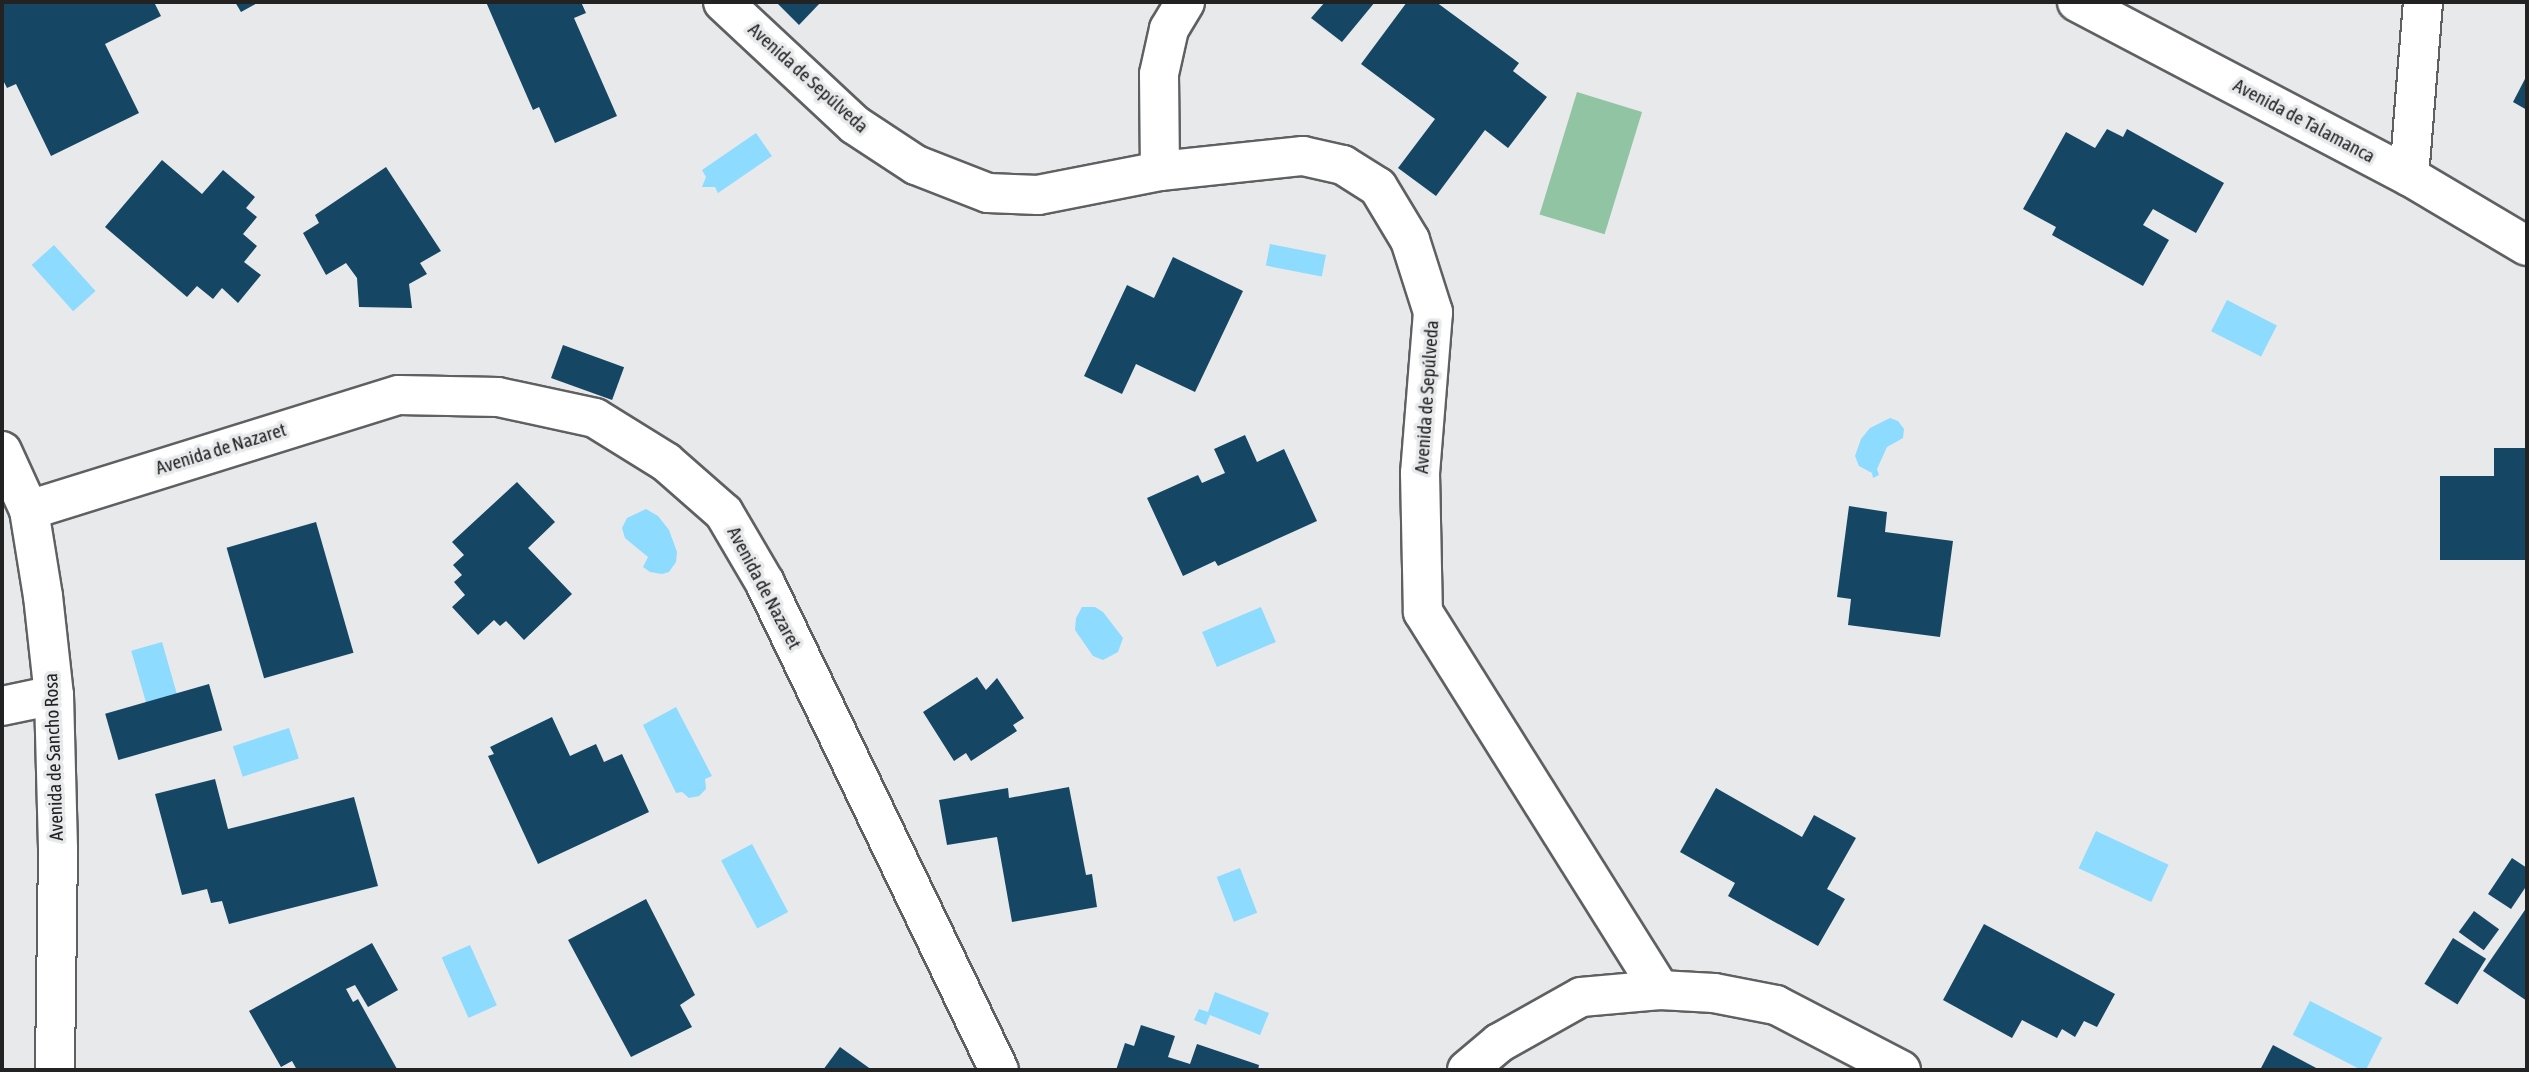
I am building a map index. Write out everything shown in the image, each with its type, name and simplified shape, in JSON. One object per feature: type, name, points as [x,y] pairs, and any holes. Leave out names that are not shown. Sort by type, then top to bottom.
[{"type":"street","name":"Avenida de Sepúlveda","points":[[723,2],[855,125],[916,165],[988,193],[1038,195],[1160,171],[1303,156],[1343,165],[1378,187],[1410,240],[1433,312],[1420,473],[1423,612],[1660,990]]},
{"type":"street","points":[[1160,171],[1159,74],[1169,29],[1185,2]]},
{"type":"street","name":"Avenida de Talamanca","points":[[2077,2],[2409,176],[2527,246]]},
{"type":"street","points":[[2409,176],[2423,2]]},
{"type":"street","name":"Avenida de Nazaret","points":[[29,510],[399,396],[498,397],[595,418],[666,462],[724,513],[765,583],[999,1070]]},
{"type":"street","name":"Avenida de Sancho Rosa","points":[[2,451],[29,510],[43,596],[54,695],[58,850],[55,1070]]},
{"type":"street","points":[[2,706],[54,695]]},
{"type":"street","points":[[1467,1070],[1499,1042],[1581,997],[1660,990],[1714,993],[1776,1005],[1902,1070]]},
{"type":"green space","points":[[1577,92],[1642,112],[1605,234],[1540,214]]},
{"type":"water","points":[[756,133],[772,156],[718,193],[715,187],[702,187],[706,177],[702,170]]},
{"type":"water","points":[[1270,244],[1326,255],[1322,276],[1266,266]]},
{"type":"water","points":[[54,245],[95,291],[73,311],[32,265]]},
{"type":"water","points":[[2227,300],[2277,325],[2261,357],[2211,331]]},
{"type":"water","points":[[1890,418],[1898,421],[1904,429],[1903,438],[1887,447],[1877,469],[1879,475],[1873,478],[1872,473],[1859,466],[1855,456],[1861,439],[1870,428]]},
{"type":"water","points":[[646,509],[658,516],[669,530],[677,552],[676,562],[669,572],[650,572],[643,567],[648,557],[625,538],[622,528],[627,518]]},
{"type":"water","points":[[1082,607],[1095,607],[1103,612],[1123,638],[1118,652],[1103,660],[1093,656],[1075,630],[1076,618]]},
{"type":"water","points":[[1261,607],[1276,642],[1217,667],[1202,632]]},
{"type":"water","points":[[162,642],[177,694],[146,703],[131,651]]},
{"type":"water","points":[[676,707],[712,776],[705,779],[706,789],[699,796],[689,798],[682,792],[676,793],[643,725]]},
{"type":"water","points":[[289,728],[299,758],[243,777],[233,746]]},
{"type":"water","points":[[2096,831],[2169,865],[2151,902],[2079,868]]},
{"type":"water","points":[[752,844],[788,912],[757,928],[721,860]]},
{"type":"water","points":[[1240,868],[1257,913],[1234,922],[1217,877]]},
{"type":"water","points":[[470,945],[497,1005],[469,1018],[442,958]]},
{"type":"water","points":[[1215,992],[1269,1013],[1260,1035],[1210,1015],[1206,1025],[1194,1020],[1199,1009],[1208,1012]]},
{"type":"water","points":[[2310,1001],[2382,1038],[2366,1070],[2362,1070],[2293,1035]]},
{"type":"building","points":[[2,2],[154,2],[161,16],[105,44],[139,113],[51,156],[16,84],[7,88],[2,78]]},
{"type":"building","points":[[235,2],[259,2],[241,12]]},
{"type":"building","points":[[486,2],[581,2],[586,13],[574,18],[617,116],[555,143],[539,107],[533,110]]},
{"type":"building","points":[[776,2],[821,2],[799,25]]},
{"type":"building","points":[[1325,2],[1375,2],[1342,42],[1311,18]]},
{"type":"building","points":[[1407,2],[1436,2],[1519,63],[1513,71],[1547,97],[1508,148],[1485,130],[1436,196],[1398,168],[1435,119],[1361,64]]},
{"type":"building","points":[[2527,75],[2527,110],[2513,102]]},
{"type":"building","points":[[2107,129],[2123,137],[2127,129],[2224,183],[2196,233],[2153,209],[2143,225],[2169,240],[2143,286],[2052,235],[2056,227],[2023,209],[2066,132],[2095,148]]},
{"type":"building","points":[[162,160],[202,194],[223,170],[255,197],[246,208],[257,217],[243,234],[257,246],[244,262],[261,275],[238,303],[222,288],[213,299],[197,286],[187,297],[105,227]]},
{"type":"building","points":[[386,167],[441,251],[420,263],[427,274],[409,284],[412,308],[359,307],[357,278],[346,263],[326,275],[303,233],[319,223],[315,215]]},
{"type":"building","points":[[1173,257],[1243,291],[1195,392],[1136,364],[1122,394],[1084,376],[1127,285],[1154,298]]},
{"type":"building","points":[[563,345],[624,367],[612,400],[551,378]]},
{"type":"building","points":[[1245,435],[1257,462],[1284,449],[1317,521],[1218,566],[1215,561],[1183,576],[1147,498],[1198,475],[1202,483],[1225,473],[1214,449]]},
{"type":"building","points":[[2494,448],[2527,448],[2527,560],[2440,560],[2440,476],[2494,476]]},
{"type":"building","points":[[517,482],[555,522],[528,548],[572,594],[524,640],[506,621],[500,626],[494,620],[478,635],[452,607],[465,595],[454,582],[462,575],[453,565],[464,555],[452,542]]},
{"type":"building","points":[[1849,506],[1887,512],[1885,532],[1953,541],[1940,637],[1848,625],[1851,599],[1837,597]]},
{"type":"building","points":[[316,522],[353,653],[264,678],[227,548]]},
{"type":"building","points":[[977,677],[986,690],[997,678],[1024,718],[1013,725],[1017,731],[971,761],[966,753],[954,761],[923,712]]},
{"type":"building","points":[[209,684],[222,730],[118,760],[105,714]]},
{"type":"building","points":[[552,717],[570,756],[596,744],[604,762],[622,754],[649,812],[538,864],[488,756],[494,754],[490,747]]},
{"type":"building","points":[[215,779],[228,829],[354,797],[378,886],[229,924],[222,901],[211,903],[207,889],[182,895],[155,794]]},
{"type":"building","points":[[1069,787],[1086,875],[1092,874],[1097,907],[1012,922],[997,837],[947,845],[939,800],[1008,788],[1009,798]]},
{"type":"building","points":[[1716,788],[1802,837],[1814,815],[1856,838],[1827,889],[1845,899],[1818,946],[1728,896],[1735,883],[1680,852]]},
{"type":"building","points":[[2512,858],[2527,868],[2527,885],[2511,909],[2488,894]]},
{"type":"building","points":[[646,899],[695,995],[680,1005],[692,1027],[631,1057],[568,940]]},
{"type":"building","points":[[2527,907],[2527,1001],[2483,971]]},
{"type":"building","points":[[2474,911],[2499,929],[2484,950],[2459,932]]},
{"type":"building","points":[[1984,924],[2115,994],[2097,1027],[2084,1021],[2075,1037],[2062,1029],[2057,1038],[2022,1020],[2012,1038],[1943,1000]]},
{"type":"building","points":[[2453,938],[2486,959],[2457,1004],[2424,984]]},
{"type":"building","points":[[372,943],[398,990],[368,1007],[355,985],[346,989],[353,1002],[358,999],[397,1069],[297,1070],[292,1061],[281,1067],[249,1011]]},
{"type":"building","points":[[1141,1025],[1175,1036],[1168,1057],[1190,1064],[1197,1044],[1259,1065],[1258,1070],[1116,1070],[1125,1043],[1134,1046]]},
{"type":"building","points":[[2273,1045],[2320,1070],[2260,1070]]},
{"type":"building","points":[[840,1047],[872,1070],[823,1070]]}]
